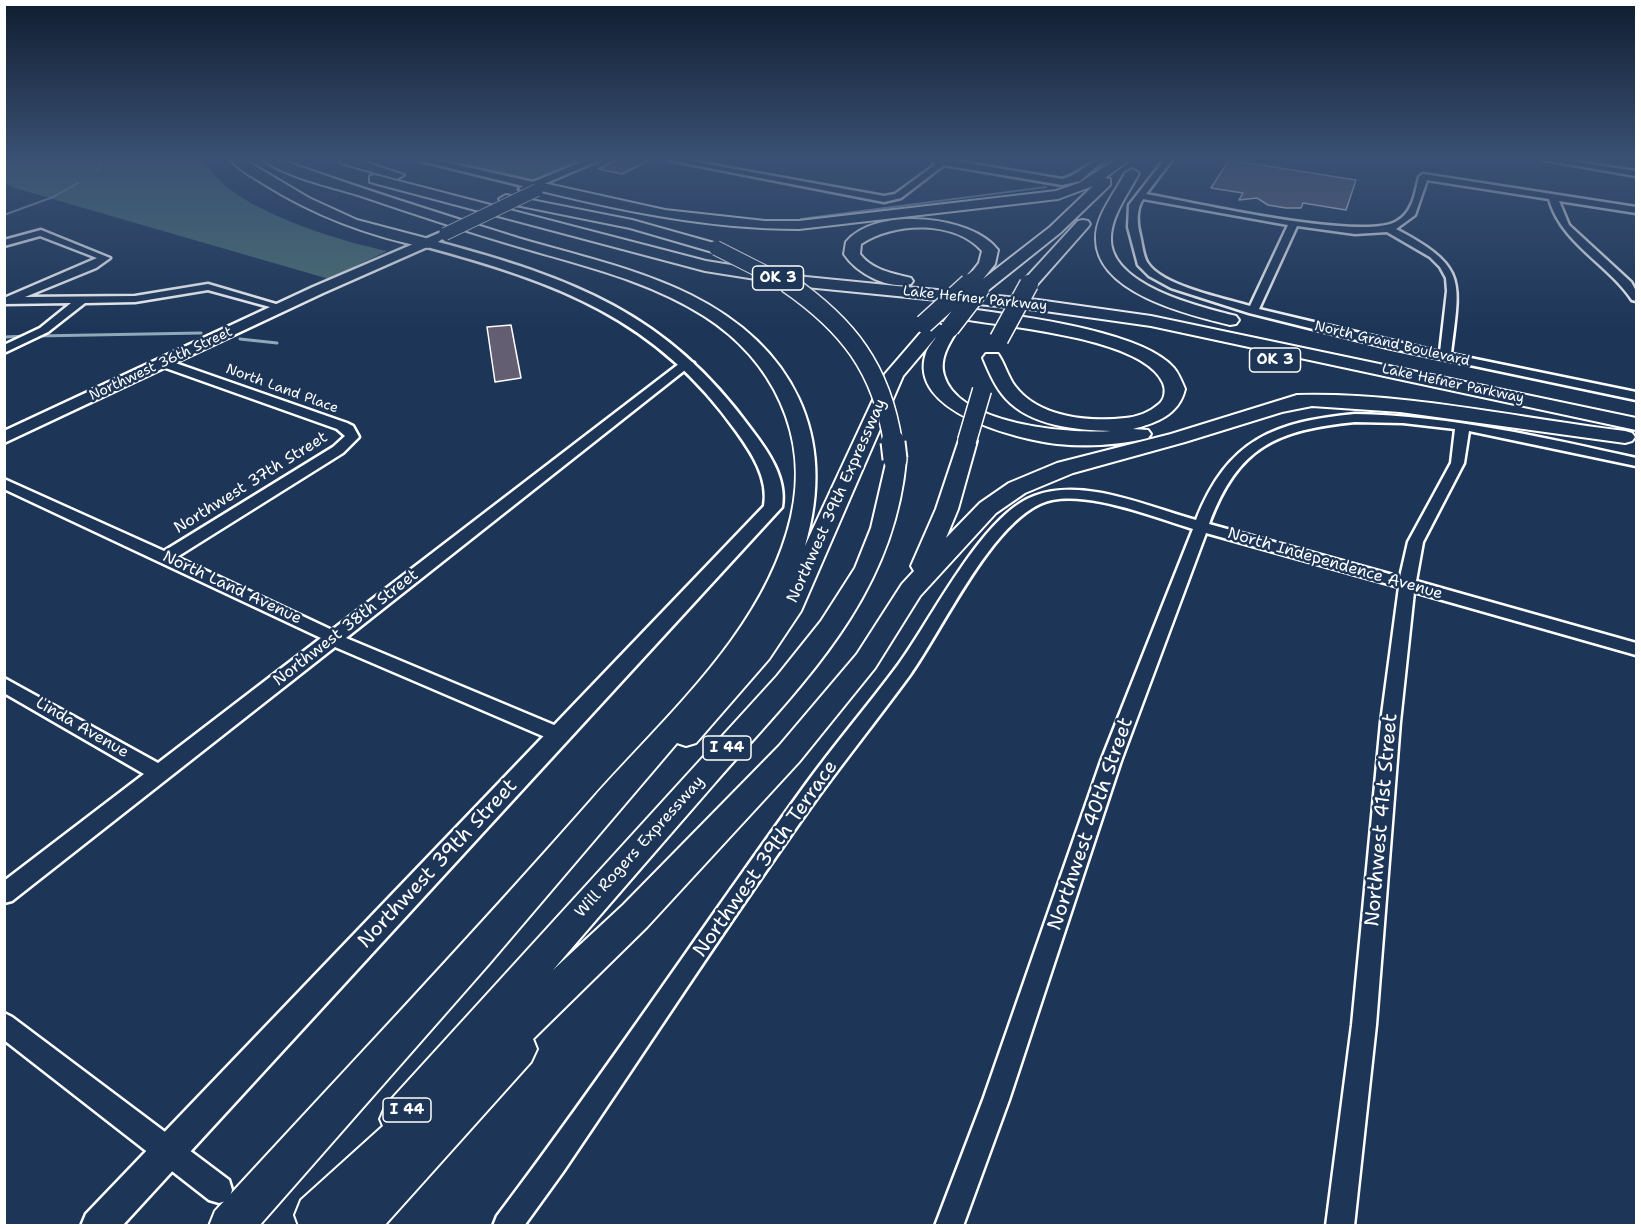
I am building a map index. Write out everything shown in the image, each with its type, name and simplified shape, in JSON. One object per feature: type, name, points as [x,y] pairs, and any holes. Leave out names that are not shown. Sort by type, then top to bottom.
[{"type":"highway","points":[[351,217],[430,237]]},
{"type":"highway","points":[[230,1226],[538,885],[726,663],[768,604],[782,578],[803,517],[808,470],[800,418],[787,390],[754,347],[719,319],[680,297],[617,273],[436,217]]},
{"type":"highway","name":"Lake Hefner Parkway","points":[[465,217],[677,274],[780,291],[932,321],[1047,319],[1175,339],[1633,433]]},
{"type":"highway","name":"Lake Hefner Parkway","points":[[523,217],[623,247],[714,268],[824,284],[1038,305],[1208,331],[1596,415],[1633,433]]},
{"type":"highway","name":"Will Rogers Expressway","points":[[311,1220],[756,716],[832,625],[867,567],[880,536],[893,486],[896,459],[894,429],[888,406],[868,359],[850,335],[828,312],[795,287],[767,270],[716,248],[632,224],[600,217]]},
{"type":"highway","points":[[686,217],[750,225],[799,225],[865,217]]},
{"type":"highway","points":[[932,321],[1067,217]]},
{"type":"highway","points":[[355,1226],[514,1053],[635,916],[789,754],[866,661],[911,590],[941,525],[999,339],[1029,284],[1090,217]]},
{"type":"highway","points":[[1108,217],[1103,249],[1113,267],[1148,292],[1212,316],[1422,365],[1596,415]]},
{"type":"highway","points":[[932,321],[983,282],[989,260],[989,248],[975,236],[952,228],[920,224],[888,227],[859,237],[851,248],[853,256],[859,264],[888,277],[1038,305]]},
{"type":"highway","points":[[932,321],[1098,339],[1129,348],[1162,365],[1173,380],[1174,394],[1164,410],[1139,421],[1104,425],[1076,423],[1046,415],[1017,399],[1007,389],[992,358]]},
{"type":"highway","points":[[932,321],[933,376],[944,393],[988,421],[1034,434],[1084,439],[1127,436],[1273,404],[1314,400],[1392,403],[1501,421],[1633,433]]},
{"type":"highway","name":"Northwest 39th Expressway","points":[[538,885],[702,719],[775,631],[812,563],[875,411],[894,374],[932,321]]},
{"type":"highway","points":[[911,590],[982,512],[1004,496],[1037,478],[1278,407],[1314,400]]},
{"type":"highway","points":[[311,1220],[635,916]]},
{"type":"main road","name":"Northwest 36th Street","points":[[4,438],[472,217]]},
{"type":"main road","points":[[430,237],[523,269],[591,296],[652,333],[688,363]]},
{"type":"main road","name":"Northwest 39th Street","points":[[98,1226],[766,516],[775,500],[769,472],[746,432],[721,398],[688,363]]},
{"type":"street","name":"North Grand Boulevard","points":[[1132,217],[1140,259],[1153,274],[1185,291],[1253,311],[1445,356],[1636,396]]},
{"type":"street","points":[[1262,217],[1341,230],[1389,229],[1410,217]]},
{"type":"street","points":[[1560,217],[1567,229],[1615,268],[1636,298]]},
{"type":"street","points":[[1253,311],[1294,223]]},
{"type":"street","points":[[1389,229],[1432,253],[1444,264],[1453,279],[1454,292],[1445,356]]},
{"type":"street","points":[[4,243],[35,233],[97,252],[105,258],[92,266],[7,301]]},
{"type":"street","points":[[7,301],[135,299],[208,287],[281,307]]},
{"type":"street","points":[[4,350],[42,331],[82,300]]},
{"type":"street","name":"North Land Place","points":[[164,363],[342,426],[350,431],[352,437]]},
{"type":"street","name":"Northwest 38th Street","points":[[4,894],[688,363]]},
{"type":"street","name":"Northwest 40th Street","points":[[950,1226],[1000,1090],[1111,761],[1209,503],[1224,480],[1263,440],[1298,425],[1343,418],[1394,418],[1462,427]]},
{"type":"street","points":[[1462,427],[1636,462]]},
{"type":"street","name":"Northwest 41st Street","points":[[1340,1226],[1367,995],[1384,777],[1407,584],[1416,538],[1458,466],[1463,447],[1462,427]]},
{"type":"street","name":"Northwest 37th Street","points":[[166,557],[338,450],[352,437]]},
{"type":"street","name":"North Land Avenue","points":[[4,483],[166,557],[348,647],[559,735]]},
{"type":"street","name":"North Independence Avenue","points":[[1033,501],[1061,494],[1085,495],[1201,525],[1636,649]]},
{"type":"street","name":"Northwest 39th Terrace","points":[[507,1226],[554,1163],[817,784],[905,668],[986,543],[1012,515],[1033,501]]},
{"type":"street","name":"Linda Avenue","points":[[4,684],[159,773]]},
{"type":"street","points":[[4,1025],[219,1190]]},
{"type":"green space","points":[[116,217],[280,217],[347,241],[387,251],[329,279]]},
{"type":"building","points":[[511,325],[521,378],[495,382],[487,327]]},
{"type":"waterway","points":[[801,219],[813,217]]},
{"type":"waterway","points":[[36,336],[201,333]]},
{"type":"waterway","points":[[4,337],[28,336]]},
{"type":"waterway","points":[[240,339],[277,343]]}]
